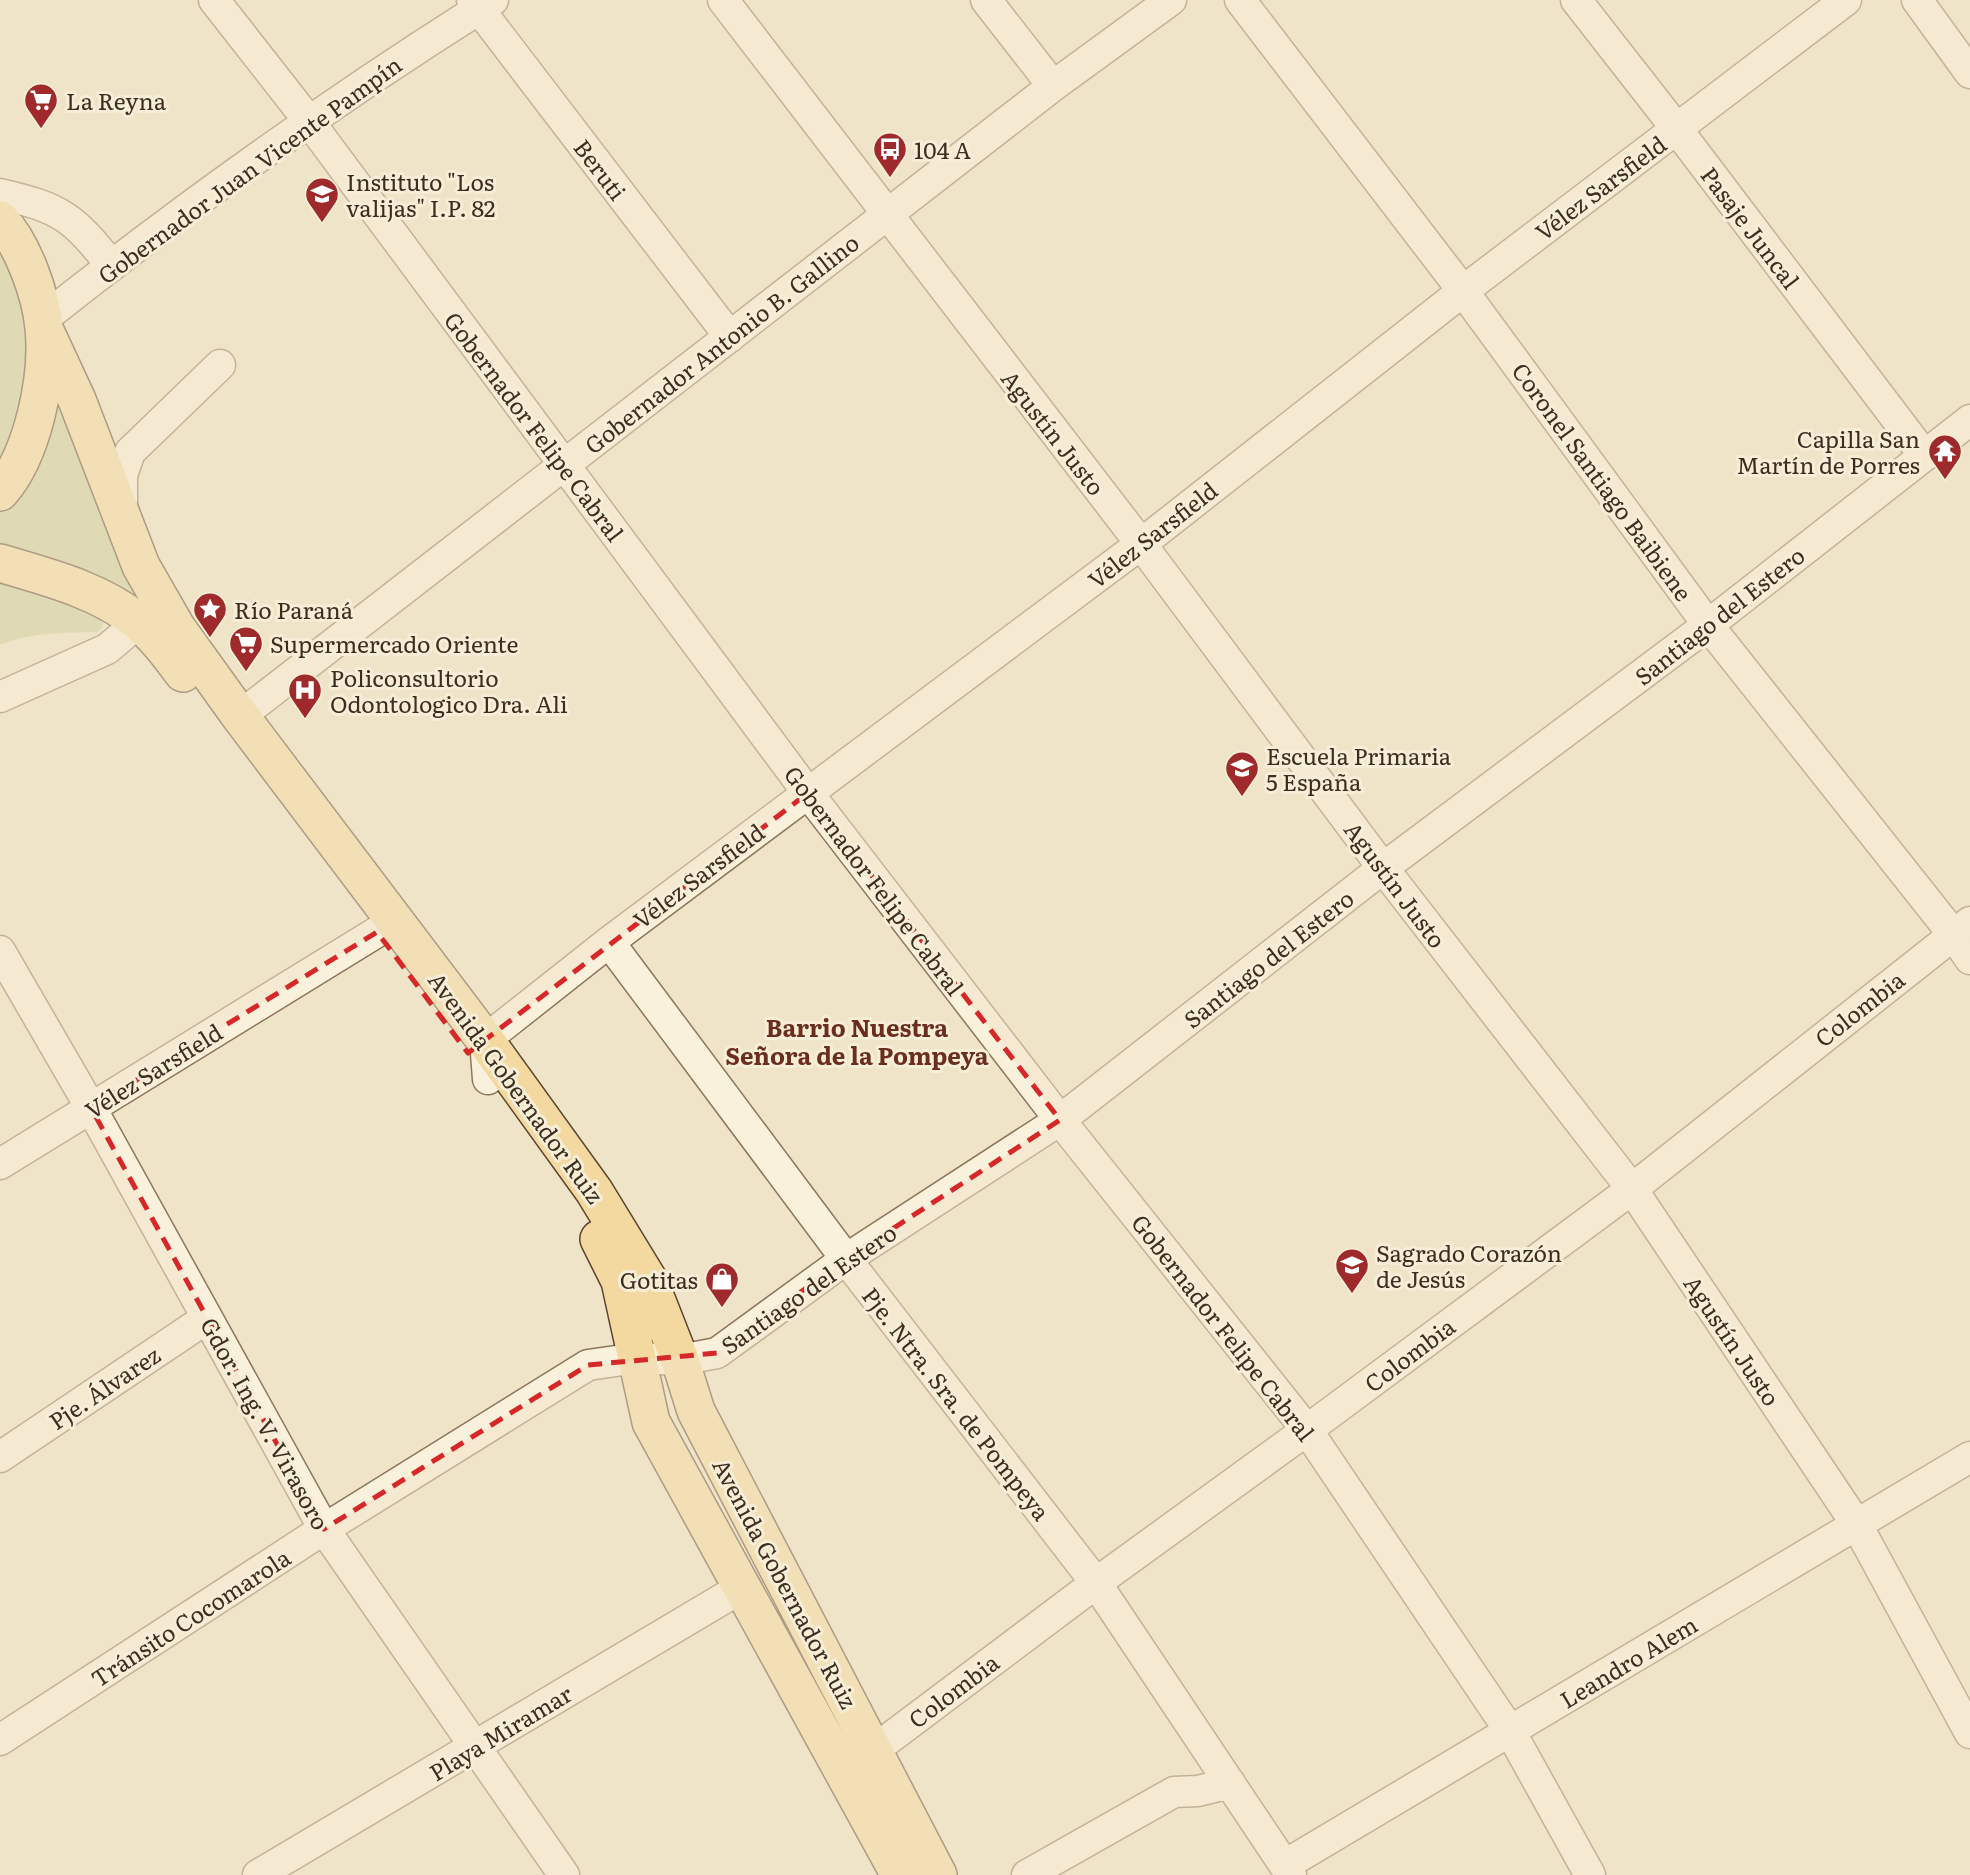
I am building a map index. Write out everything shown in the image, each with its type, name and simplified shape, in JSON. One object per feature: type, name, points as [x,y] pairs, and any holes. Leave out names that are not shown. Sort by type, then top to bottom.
[{"type":"main road","points":[[0,492],[10,481],[32,429],[43,376],[44,325],[38,296],[21,252],[1,214]]},
{"type":"main road","name":"Avenida Gobernador Ruiz","points":[[44,325],[141,566],[176,626],[240,716],[485,1040],[594,1191],[649,1281],[680,1360],[695,1411],[938,1875]]},
{"type":"main road","name":"Avenida Gobernador Ruiz","points":[[0,563],[89,593],[136,620],[162,646],[488,1079],[598,1237],[620,1281],[651,1422],[900,1875]]},
{"type":"street","name":"Gobernador Felipe Cabral","points":[[214,0],[308,120],[808,793],[1060,1120],[1307,1430],[1510,1731],[1590,1875]]},
{"type":"street","name":"Agustín Justo","points":[[723,0],[1141,544],[1383,869],[1632,1189],[1857,1525],[1970,1733]]},
{"type":"street","points":[[986,0],[1053,86]]},
{"type":"street","name":"Gobernador Antonio B. Gallino","points":[[240,716],[1053,86],[1171,0]]},
{"type":"street","name":"Coronel Santiago Baibiene","points":[[1240,0],[1463,291],[1708,625],[1961,928],[1970,959]]},
{"type":"street","name":"Pasaje Juncal","points":[[1576,0],[1924,455]]},
{"type":"street","name":"Vélez Sarsfield","points":[[485,1040],[609,942],[1141,544],[1463,291],[1846,0]]},
{"type":"street","points":[[1917,0],[1970,74]]},
{"type":"street","name":"Gobernador Juan Vicente Pampín","points":[[44,325],[111,265],[308,120],[481,3]]},
{"type":"street","name":"Beruti","points":[[481,3],[730,337]]},
{"type":"street","points":[[1,214],[38,202],[63,214],[87,235],[111,265]]},
{"type":"street","points":[[121,519],[122,475],[130,452],[220,365]]},
{"type":"street","name":"Santiago del Estero","points":[[637,1358],[680,1360],[717,1353],[846,1259],[1060,1120],[1383,869],[1708,625],[1970,420]]},
{"type":"street","points":[[0,697],[107,649],[126,633],[136,620]]},
{"type":"street","name":"Colombia","points":[[874,1750],[1096,1583],[1632,1189],[1961,928]]},
{"type":"street","name":"Vélez Sarsfield","points":[[0,1164],[377,932]]},
{"type":"street","name":"Pje. Ntra. Sra. de Pompeya","points":[[609,942],[846,1259],[1096,1583],[1288,1870]]},
{"type":"street","name":"Gdor. Ing. V. Virasoro","points":[[0,951],[91,1108],[324,1530],[564,1875]]},
{"type":"street","points":[[485,1040],[488,1079]]},
{"type":"street","name":"Pje. Álvarez","points":[[0,1457],[207,1318]]},
{"type":"street","name":"Tránsito Cocomarola","points":[[0,1740],[324,1530],[588,1365],[637,1358]]},
{"type":"street","name":"Leandro Alem","points":[[1288,1870],[1510,1731],[1970,1457]]},
{"type":"street","name":"Playa Miramar","points":[[258,1875],[741,1588]]},
{"type":"street","points":[[1027,1875],[1174,1792],[1198,1791],[1230,1783]]},
{"type":"highlighted area","points":[[808,793],[1060,1120],[846,1259],[717,1353],[588,1365],[324,1529],[91,1108],[377,932],[468,1053]]},
{"type":"green space","points":[[0,240],[22,284],[33,368],[0,474]]},
{"type":"green space","points":[[61,406],[150,607],[0,552],[0,505],[52,409]]},
{"type":"green space","points":[[0,577],[96,615],[103,623],[102,628],[97,632],[35,635],[0,645]]},
{"type":"place","name":"La Reyna","points":[[41,130]]},
{"type":"place","name":"104 A","points":[[890,179]]},
{"type":"place","name":"Instituto \"Los valijas\" I.P. 82","points":[[322,224]]},
{"type":"place","name":"Capilla San Martín de Porres","points":[[1945,481]]},
{"type":"place","name":"Río Paraná","points":[[210,639]]},
{"type":"place","name":"Supermercado Oriente","points":[[246,673]]},
{"type":"place","name":"Policonsultorio Odontologico Dra. Ali","points":[[305,720]]},
{"type":"place","name":"Escuela Primaria 5 España","points":[[1242,798]]},
{"type":"place","name":"Sagrado Corazón de Jesús","points":[[1352,1295]]},
{"type":"place","name":"Gotitas","points":[[722,1309]]},
{"type":"district","name":"Barrio Nuestra Señora de la Pompeya","points":[[857,1040]]}]
